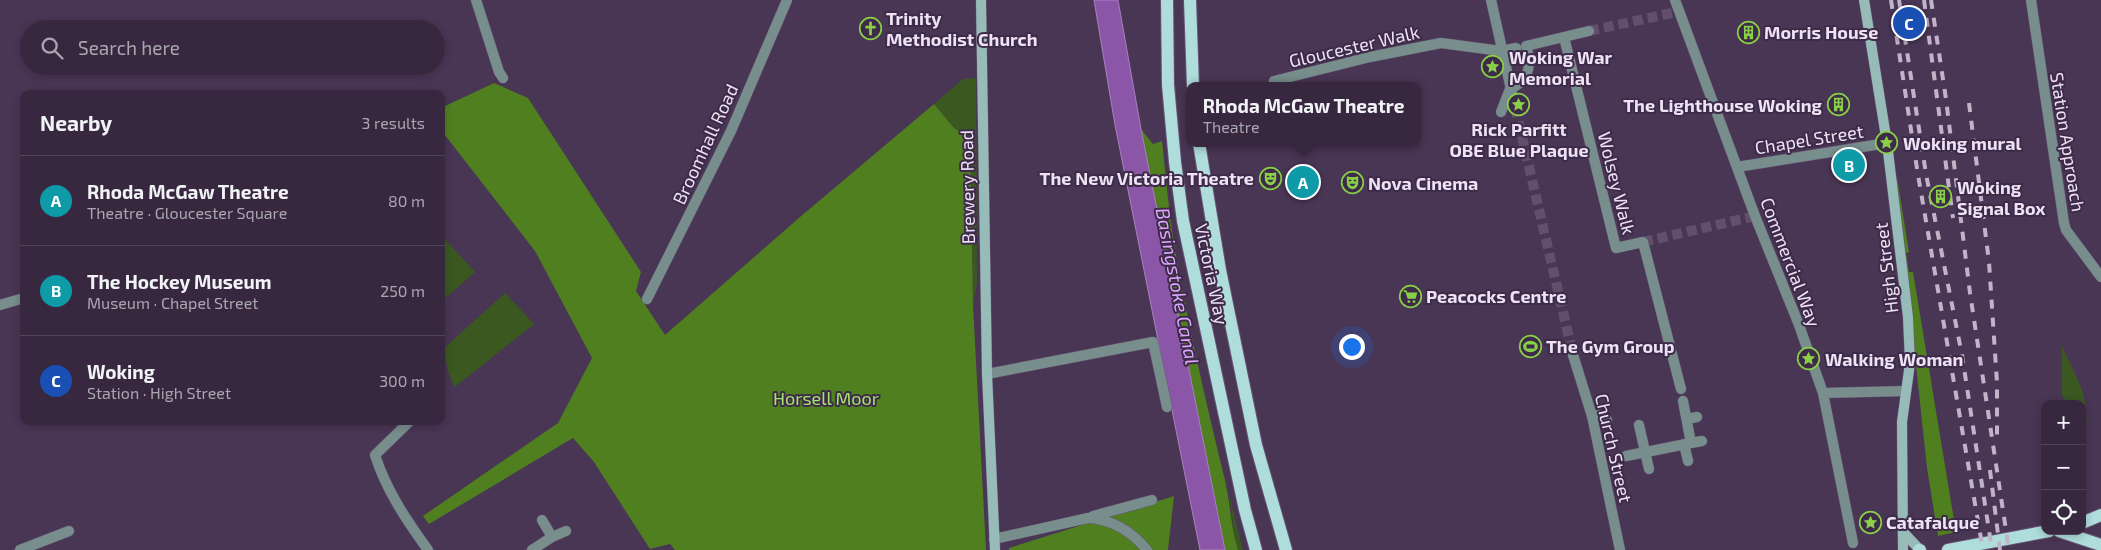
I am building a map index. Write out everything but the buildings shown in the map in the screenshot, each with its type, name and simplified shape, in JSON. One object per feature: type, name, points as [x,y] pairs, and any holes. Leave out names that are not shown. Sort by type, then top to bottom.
[{"type":"main road","name":"Victoria Way","points":[[1167,0],[1168,85],[1183,221],[1256,550]]},
{"type":"main road","points":[[1190,0],[1193,82]]},
{"type":"main road","name":"Victoria Way","points":[[1200,147],[1220,270],[1256,445],[1286,550]]},
{"type":"main road","points":[[2086,521],[2101,515]]},
{"type":"main road","points":[[1948,550],[2041,533]]},
{"type":"main road","points":[[2071,535],[2101,545]]},
{"type":"street","points":[[476,0],[499,72],[503,78]]},
{"type":"street","name":"Broomhall Road","points":[[647,299],[731,130],[787,0]]},
{"type":"street","name":"Brewery Road","points":[[981,0],[987,374],[995,545]]},
{"type":"street","points":[[1492,0],[1501,50],[1515,107]]},
{"type":"street","name":"Commercial Way","points":[[1675,0],[1676,12],[1799,326],[1822,393],[1853,543]]},
{"type":"street","name":"High Street","points":[[1864,0],[1887,143],[1908,317],[1910,363],[1902,433],[1903,550]]},
{"type":"street","name":"Station Approach","points":[[2031,0],[2064,223],[2066,230],[2096,266],[2101,277]]},
{"type":"street","name":"Gloucester Walk","points":[[1274,81],[1370,57],[1441,43],[1501,50],[1589,31]]},
{"type":"street","name":"Wolsey Walk","points":[[1564,37],[1616,248],[1643,242],[1681,389]]},
{"type":"street","points":[[1501,112],[1510,88],[1519,84],[1526,77],[1530,67],[1521,47]]},
{"type":"street","name":"Chapel Street","points":[[1737,167],[1887,143]]},
{"type":"street","points":[[0,305],[20,299]]},
{"type":"street","points":[[987,374],[1153,342],[1167,408]]},
{"type":"street","name":"Church Street","points":[[1573,354],[1598,440],[1607,460],[1620,550]]},
{"type":"street","points":[[1822,393],[1906,391]]},
{"type":"street","points":[[1683,401],[1692,418],[1693,443],[1688,461]]},
{"type":"street","points":[[1592,416],[1599,415],[1607,420]]},
{"type":"street","points":[[1640,424],[1648,469]]},
{"type":"street","points":[[406,425],[375,455],[379,469],[392,495],[428,550]]},
{"type":"street","points":[[1598,440],[1608,438]]},
{"type":"street","points":[[1626,456],[1693,443]]},
{"type":"street","points":[[995,545],[1152,500]]},
{"type":"street","points":[[1088,518],[1101,519],[1114,524],[1132,536],[1147,550]]},
{"type":"street","points":[[542,520],[552,537]]},
{"type":"street","points":[[20,550],[60,539],[69,531]]},
{"type":"street","points":[[532,550],[552,537],[566,531]]},
{"type":"street","points":[[1904,533],[1920,550]]},
{"type":"green space","points":[[976,78],[977,283],[973,305],[970,137],[954,128],[934,104],[963,79]]},
{"type":"green space","name":"Horsell Moor","points":[[494,83],[528,98],[641,272],[636,291],[665,335],[800,217],[934,104],[954,128],[970,137],[973,305],[986,550],[675,550],[670,544],[650,549],[594,462],[573,438],[429,524],[423,516],[558,423],[592,358],[535,251],[445,135],[445,106]]},
{"type":"green space","points":[[1141,129],[1153,144],[1162,141],[1171,223],[1180,278],[1238,550],[1225,550]]},
{"type":"green space","points":[[1897,177],[1909,252],[1906,253],[1909,272],[1913,272],[1956,532],[1938,536],[1927,468]]},
{"type":"green space","points":[[445,239],[475,272],[445,298]]},
{"type":"green space","points":[[505,293],[534,324],[455,387],[449,375],[445,347]]},
{"type":"green space","points":[[2062,345],[2080,385],[2084,400],[2066,400],[2062,396]]},
{"type":"green space","points":[[1229,494],[1243,550],[1238,550],[1235,541]]},
{"type":"green space","points":[[1174,496],[1168,550],[1009,550],[1009,548]]},
{"type":"shaded area","name":"Basingstoke Canal","points":[[1094,0],[1118,0],[1141,129],[1225,550],[1200,550],[1115,125]]},
{"type":"tunnel","points":[[1589,31],[1672,13]]},
{"type":"tunnel","points":[[1515,107],[1573,355]]},
{"type":"tunnel","points":[[1643,242],[1755,216]]},
{"type":"railway","points":[[1891,0],[1918,175],[1983,550]]},
{"type":"railway","points":[[1899,0],[1926,174],[1962,355],[1992,550]]},
{"type":"railway","points":[[1924,0],[1953,218]]},
{"type":"railway","points":[[1931,0],[1946,99],[1970,293],[2009,550]]},
{"type":"railway","points":[[1969,103],[1989,262],[1997,383],[1997,436]]},
{"type":"railway","points":[[1990,470],[2000,550]]},
{"type":"place","name":"Woking","points":[[1909,23]]},
{"type":"place","name":"Trinity Methodist Church","points":[[870,28]]},
{"type":"place","name":"Morris House","points":[[1748,32]]},
{"type":"place","name":"Woking War Memorial","points":[[1493,67]]},
{"type":"place","name":"Rick Parfitt OBE Blue Plaque","points":[[1519,104]]},
{"type":"place","name":"The Lighthouse Woking","points":[[1838,105]]},
{"type":"place","name":"Woking mural","points":[[1887,143]]},
{"type":"place","name":"The Hockey Museum","points":[[1849,165]]},
{"type":"place","name":"The New Victoria Theatre","points":[[1270,178]]},
{"type":"place","name":"Rhoda McGaw Theatre","points":[[1303,182]]},
{"type":"place","name":"Nova Cinema","points":[[1352,183]]},
{"type":"place","name":"Woking Signal Box","points":[[1941,197]]},
{"type":"place","name":"Peacocks Centre","points":[[1410,296]]},
{"type":"place","name":"The Gym Group","points":[[1530,346]]},
{"type":"place","name":"Walking Woman","points":[[1809,359]]},
{"type":"place","name":"Catafalque","points":[[1870,522]]}]
